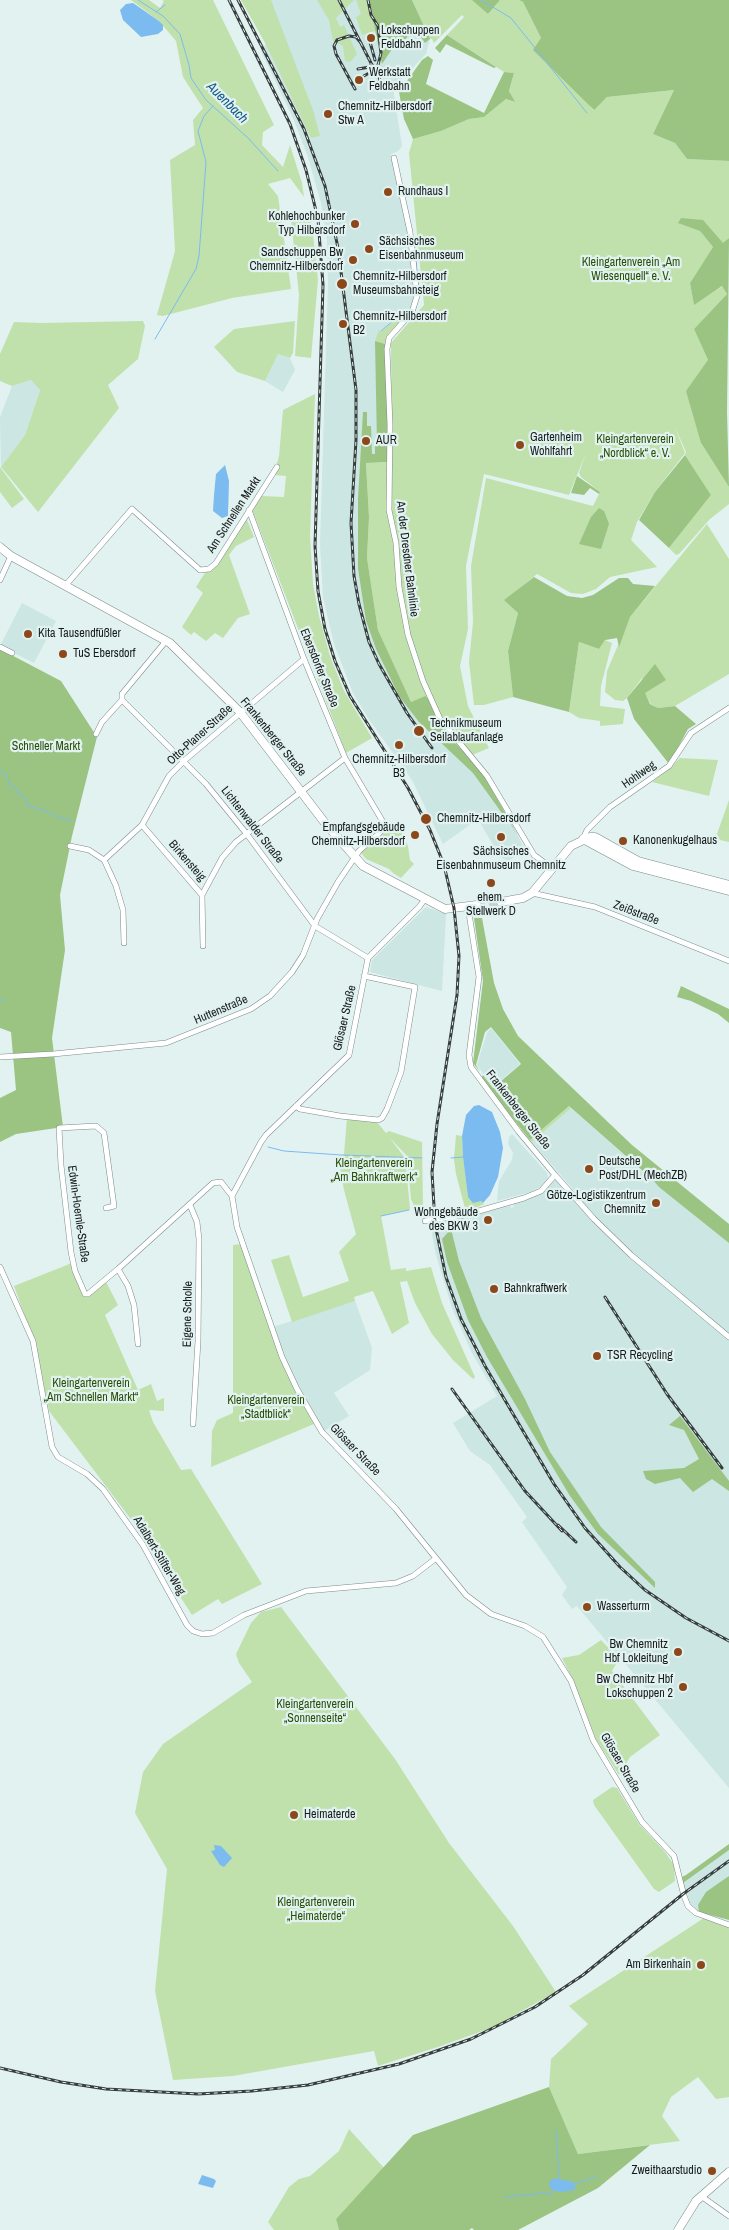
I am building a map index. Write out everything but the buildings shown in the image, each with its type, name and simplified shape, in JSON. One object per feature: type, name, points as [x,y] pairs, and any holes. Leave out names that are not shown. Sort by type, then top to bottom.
[{"type":"main road","name":"Frankenberger Straße","points":[[0,547],[12,556],[166,641],[240,712],[354,858],[366,868],[447,910],[477,905]]},
{"type":"main road","points":[[501,902],[523,898],[532,893],[571,846],[583,839],[595,837],[638,861],[729,884]]},
{"type":"main road","points":[[583,839],[633,866],[729,891]]},
{"type":"main road","points":[[678,2230],[701,2196],[729,2172]]},
{"type":"street","name":"An der Dresdner Bahnlinie","points":[[394,158],[410,232],[417,296],[412,312],[389,338],[387,349],[390,434],[389,510],[396,543],[399,587],[408,635],[423,681],[440,719],[487,776],[534,855],[553,869]]},
{"type":"street","name":"Am Schnellen Markt","points":[[65,586],[132,509],[200,570],[206,570],[216,563],[277,467]]},
{"type":"street","name":"Ebersdorfer Straße","points":[[249,510],[304,659],[344,758],[386,827]]},
{"type":"street","points":[[0,580],[12,556]]},
{"type":"street","points":[[96,734],[102,722],[122,700],[122,694],[166,641]]},
{"type":"street","points":[[0,647],[12,653]]},
{"type":"street","name":"Otto-Planer-Straße","points":[[104,860],[142,825],[169,776],[184,760],[304,659]]},
{"type":"street","name":"Lichtenwalder Straße","points":[[122,700],[184,760],[225,806],[315,926],[368,958]]},
{"type":"street","name":"Hohlweg","points":[[583,839],[587,830],[610,807],[669,766],[691,733],[729,708]]},
{"type":"street","points":[[202,895],[226,853],[246,833],[344,758]]},
{"type":"street","name":"Birkensteig","points":[[142,825],[202,895],[203,946]]},
{"type":"street","name":"Huttenstraße","points":[[0,1057],[166,1043],[240,1014],[261,1003],[286,981],[303,955],[332,892],[354,858],[359,851],[386,827]]},
{"type":"street","points":[[70,846],[89,850],[104,860],[116,886],[122,910],[124,943]]},
{"type":"street","name":"Zeißstraße","points":[[532,893],[595,907],[729,961]]},
{"type":"street","points":[[368,958],[420,907],[425,899]]},
{"type":"street","name":"Frankenberger Straße","points":[[468,906],[480,977],[470,1055],[471,1067],[518,1132],[606,1231],[729,1337]]},
{"type":"street","name":"Glösaer Straße","points":[[368,958],[349,1055],[266,1135],[232,1196],[237,1227],[271,1329],[289,1373],[312,1417],[332,1444],[372,1482],[396,1509],[466,1595],[481,1608],[535,1631],[543,1637],[571,1681],[593,1740],[642,1822],[674,1856],[688,1906],[696,1913],[729,1925]]},
{"type":"street","points":[[296,1106],[300,1109],[340,1116],[378,1120],[382,1118],[387,1109],[401,1072],[415,987],[364,976]]},
{"type":"street","name":"Edwin-Hoernle-Straße","points":[[106,1208],[114,1206],[104,1133],[96,1126],[59,1128],[60,1165],[73,1263],[83,1293],[88,1294],[218,1181],[232,1196]]},
{"type":"street","points":[[425,1221],[458,1217],[524,1198],[541,1190],[555,1175]]},
{"type":"street","name":"Eigene Scholle","points":[[190,1205],[197,1222],[199,1239],[198,1341],[193,1424]]},
{"type":"street","name":"Adalbert-Stifter-Weg","points":[[0,1267],[32,1341],[52,1447],[58,1457],[92,1477],[103,1489],[143,1545],[187,1625],[193,1631],[202,1634],[213,1633],[244,1615],[306,1591],[396,1583],[413,1576],[435,1559]]},
{"type":"street","points":[[118,1269],[128,1286],[134,1305],[138,1344]]},
{"type":"street","points":[[701,2196],[729,2216]]},
{"type":"shaded area","name":"Sächsisches Eisenbahnmuseum","points":[[255,0],[369,0],[382,63],[392,49],[405,40],[414,27],[425,43],[430,39],[426,54],[393,88],[402,146],[398,151],[391,154],[405,215],[415,294],[414,302],[408,313],[388,334],[385,341],[388,462],[360,463],[358,569],[366,621],[376,649],[394,687],[406,705],[425,696],[427,697],[443,730],[474,763],[486,779],[506,812],[525,850],[508,861],[500,857],[478,819],[443,844],[412,780],[368,718],[353,693],[334,644],[323,597],[320,544],[328,283],[327,240],[321,203],[308,157],[293,118],[261,51],[272,35]]},
{"type":"shaded area","points":[[278,354],[290,358],[295,370],[283,392],[265,381]]},
{"type":"shaded area","points":[[31,380],[40,389],[25,435],[1,467],[0,417],[12,386]]},
{"type":"shaded area","name":"Kita Tausendfüßler","points":[[22,603],[56,621],[34,663],[0,646]]},
{"type":"shaded area","points":[[426,907],[446,914],[442,991],[370,972],[372,960]]},
{"type":"shaded area","points":[[491,1028],[520,1064],[493,1087],[477,1065],[487,1033]]},
{"type":"shaded area","points":[[571,1108],[651,1179],[729,1235],[729,1788],[577,1606],[572,1609],[562,1595],[567,1587],[522,1522],[527,1517],[490,1465],[470,1451],[453,1423],[497,1396],[472,1353],[452,1308],[436,1255],[430,1223],[510,1205],[511,1208],[514,1207],[513,1204],[542,1193],[559,1176],[585,1203],[532,1142]]},
{"type":"shaded area","points":[[512,1134],[547,1173],[548,1179],[540,1187],[530,1192],[497,1201],[499,1181],[512,1160],[513,1153],[508,1144],[509,1137]]},
{"type":"shaded area","points":[[355,1301],[372,1348],[370,1370],[334,1393],[349,1416],[324,1431],[300,1392],[283,1356],[273,1327]]},
{"type":"shaded area","points":[[729,1850],[729,1876],[699,1912],[688,1901],[683,1883]]},
{"type":"green space","points":[[131,0],[149,0],[160,8],[164,1],[162,0],[213,0],[274,125],[263,132],[262,145],[283,167],[290,145],[302,183],[304,197],[290,178],[268,184],[278,196],[291,289],[232,298],[163,316],[157,315],[175,251],[170,160],[195,145],[193,120],[203,108],[183,77],[176,41],[159,21]]},
{"type":"green space","points":[[241,0],[271,0],[313,110],[320,136],[311,138],[264,41]]},
{"type":"green space","points":[[317,0],[354,0],[336,18],[340,27],[344,25],[357,54],[350,62],[345,61],[343,46],[333,41],[329,20]]},
{"type":"green space","points":[[356,0],[369,0],[375,31],[362,35],[356,17],[361,14]]},
{"type":"green space","points":[[369,0],[412,0],[430,39],[425,43],[414,27],[405,40],[392,49],[382,64]]},
{"type":"green space","points":[[412,0],[476,0],[488,14],[500,0],[519,0],[523,2],[541,38],[593,110],[607,97],[674,90],[653,134],[675,143],[687,159],[729,161],[729,238],[723,244],[700,231],[713,247],[690,283],[694,304],[723,286],[727,294],[694,329],[708,360],[701,443],[729,487],[729,504],[710,519],[679,554],[676,555],[669,548],[711,495],[685,455],[686,452],[674,425],[685,453],[655,492],[637,522],[631,540],[657,567],[610,577],[596,589],[583,594],[571,593],[537,574],[505,600],[518,613],[508,651],[513,697],[484,705],[474,705],[469,662],[473,622],[471,566],[486,478],[593,506],[600,492],[581,477],[579,473],[586,453],[569,495],[484,474],[466,566],[468,629],[460,666],[468,706],[489,748],[472,755],[449,730],[430,694],[411,702],[378,630],[367,558],[369,517],[366,463],[392,462],[391,343],[424,305],[409,153],[413,139],[441,131],[469,119],[484,117],[506,99],[514,102],[509,91],[514,73],[504,72],[447,35],[464,17],[462,15],[434,43],[430,39]]},
{"type":"green space","points":[[472,0],[500,0],[488,14]]},
{"type":"green space","points":[[519,0],[729,0],[729,161],[687,159],[675,143],[653,134],[674,90],[607,97],[594,110],[533,50],[541,38],[523,2]]},
{"type":"green space","points":[[447,35],[496,67],[494,68],[446,44],[440,53],[435,48]]},
{"type":"green space","points":[[428,56],[433,60],[426,84],[484,113],[504,72],[514,73],[509,91],[515,102],[506,99],[484,117],[469,119],[441,131],[413,139],[404,119],[399,92],[422,60]]},
{"type":"green space","points":[[311,217],[318,280],[311,358],[295,356],[299,295],[291,219]]},
{"type":"green space","points":[[681,218],[703,220],[723,243],[729,238],[727,412],[729,487],[701,443],[686,391],[708,360],[694,329],[727,294],[722,286],[694,305],[690,283],[713,247],[700,231],[678,223]]},
{"type":"green space","points":[[407,310],[408,313],[388,334],[385,344],[375,341],[379,330],[381,332]]},
{"type":"green space","points":[[143,321],[145,326],[138,359],[108,385],[119,408],[38,512],[1,467],[25,435],[40,390],[31,380],[12,386],[0,381],[0,354],[14,322]]},
{"type":"green space","points":[[295,321],[293,353],[290,358],[278,354],[265,381],[237,372],[214,347],[234,329]]},
{"type":"green space","points":[[375,341],[385,344],[388,431],[388,462],[366,463],[369,517],[367,558],[378,630],[411,702],[425,696],[427,697],[443,730],[474,763],[486,779],[518,836],[505,815],[473,773],[419,722],[399,696],[376,649],[366,621],[358,569],[358,499],[363,412],[367,412],[367,426],[371,426],[372,454],[375,454],[375,444],[377,444]]},
{"type":"green space","points":[[315,394],[310,536],[313,584],[319,616],[330,656],[344,691],[372,738],[346,753],[252,509],[261,496],[284,497],[286,476],[274,475],[279,456],[283,410]]},
{"type":"green space","points":[[685,455],[711,495],[669,548],[639,520],[655,492]]},
{"type":"green space","points":[[0,467],[24,499],[12,508],[0,492]]},
{"type":"green space","points":[[577,476],[600,492],[599,494],[590,488],[584,495],[571,493]]},
{"type":"green space","points":[[599,508],[604,511],[609,524],[601,549],[579,544],[591,517]]},
{"type":"green space","points":[[245,520],[247,520],[254,537],[236,546],[229,555],[250,614],[238,618],[223,638],[215,633],[206,641],[194,632],[191,635],[182,627],[203,593],[196,587],[205,573],[218,565]]},
{"type":"green space","points":[[707,524],[729,559],[729,674],[675,706],[658,708],[651,704],[645,694],[642,678],[627,698],[623,701],[615,700],[605,692],[607,671],[630,617]]},
{"type":"green space","points":[[534,577],[567,596],[582,598],[593,595],[619,578],[628,578],[633,584],[655,586],[630,617],[619,647],[617,638],[605,640],[599,649],[579,642],[569,712],[513,697],[508,651],[518,613],[504,600]]},
{"type":"green space","points":[[605,640],[612,643],[601,686],[600,706],[625,709],[623,724],[600,726],[600,721],[579,718],[569,712],[579,642],[599,649]]},
{"type":"green space","name":"Schneller Markt","points":[[0,649],[61,681],[97,737],[72,836],[60,895],[65,950],[52,1038],[63,1127],[16,1134],[0,1142],[0,1098],[16,1090],[11,1032],[0,1028]]},
{"type":"green space","points":[[655,664],[666,680],[645,693],[650,704],[658,708],[675,706],[696,724],[688,729],[669,764],[634,719],[627,698]]},
{"type":"green space","points":[[680,758],[718,760],[709,796],[652,782]]},
{"type":"green space","points":[[729,800],[729,842],[720,840],[717,834]]},
{"type":"green space","points":[[393,826],[399,828],[408,846],[410,860],[414,864],[401,878],[389,869],[366,859],[361,853]]},
{"type":"green space","points":[[474,918],[482,918],[494,983],[503,1009],[518,1036],[632,1145],[729,1224],[729,1243],[659,1187],[569,1106],[530,1140],[481,1079],[483,1075],[493,1088],[521,1064],[491,1027],[485,1032],[476,1065],[480,1072],[473,1063],[483,981]]},
{"type":"green space","points":[[681,986],[729,1009],[729,1023],[718,1014],[691,1001],[677,997]]},
{"type":"green space","points":[[569,1106],[571,1108],[532,1142],[530,1140]]},
{"type":"green space","name":"Kleingartenverein „Am Bahnkraftwerk“","points":[[347,1118],[376,1121],[386,1133],[389,1131],[422,1142],[423,1206],[415,1208],[411,1199],[407,1156],[389,1137],[405,1158],[410,1208],[409,1210],[381,1216],[391,1270],[406,1268],[406,1271],[431,1267],[442,1303],[475,1377],[473,1379],[453,1360],[432,1334],[415,1303],[407,1281],[400,1282],[409,1323],[392,1334],[373,1291],[354,1297],[355,1301],[292,1322],[271,1260],[289,1255],[303,1297],[349,1281],[339,1252],[356,1234],[344,1190],[338,1156],[344,1154]]},
{"type":"green space","points":[[456,1135],[462,1136],[468,1197],[481,1201],[484,1204],[466,1212],[454,1159]]},
{"type":"green space","points":[[451,1229],[459,1261],[481,1318],[525,1399],[550,1452],[601,1527],[655,1582],[655,1588],[598,1534],[570,1496],[487,1357],[468,1320],[447,1262],[442,1239]]},
{"type":"green space","name":"Kleingartenverein „Stadtblick“","points":[[241,1244],[280,1356],[295,1391],[314,1424],[211,1467],[212,1431],[217,1420],[233,1413],[233,1245]]},
{"type":"green space","name":"Kleingartenverein „Am Schnellen Markt“","points":[[72,1263],[85,1290],[89,1291],[105,1280],[118,1305],[105,1315],[138,1390],[151,1384],[157,1401],[164,1398],[164,1411],[149,1410],[153,1422],[181,1470],[191,1469],[262,1584],[222,1604],[218,1599],[192,1615],[172,1584],[152,1547],[49,1411],[35,1344],[14,1286]]},
{"type":"green space","points":[[680,1416],[729,1481],[729,1491],[712,1479],[693,1492],[680,1478],[655,1484],[646,1479],[643,1471],[684,1468],[699,1459],[684,1430],[669,1425]]},
{"type":"green space","name":"Kleingartenverein „Heimaterde“","points":[[281,1607],[395,1759],[449,1843],[513,1926],[556,1992],[491,2028],[378,2066],[374,2051],[233,2076],[173,2080],[155,1991],[167,1869],[135,1813],[143,1772],[163,1744],[252,1682],[239,1663],[236,1654],[251,1623],[261,1612]]},
{"type":"green space","points":[[601,1640],[619,1659],[612,1671],[660,1735],[630,1757],[619,1775],[596,1739],[574,1682],[562,1658],[579,1655]]},
{"type":"green space","points":[[612,1787],[617,1788],[639,1824],[665,1852],[674,1865],[675,1881],[659,1892],[654,1889],[594,1805],[593,1800]]},
{"type":"green space","points":[[729,1844],[729,1850],[683,1883],[682,1877]]},
{"type":"green space","points":[[729,1876],[729,1920],[699,1912],[698,1905],[706,1892]]},
{"type":"green space","points":[[704,1918],[729,1927],[729,2097],[716,2099],[698,2077],[671,2097],[662,2116],[680,2141],[578,2154],[549,2087],[551,2059],[588,2024],[569,2006]]},
{"type":"green space","points":[[549,2087],[578,2154],[650,2145],[598,2188],[518,2230],[474,2230],[472,2228],[469,2230],[339,2230],[336,2219],[413,2135]]},
{"type":"green space","points":[[349,2129],[384,2168],[336,2219],[339,2230],[274,2230],[268,2222],[289,2187],[299,2179],[310,2176],[339,2151]]},
{"type":"water","points":[[133,3],[159,21],[163,25],[163,30],[158,34],[141,37],[123,20],[120,10],[126,4]]},
{"type":"water","points":[[225,465],[229,481],[228,516],[222,518],[213,511],[216,474]]},
{"type":"water","points":[[479,1105],[492,1112],[500,1132],[503,1148],[498,1177],[490,1195],[483,1203],[481,1201],[473,1203],[468,1197],[462,1136],[466,1115],[474,1106]]},
{"type":"water","points":[[214,1845],[221,1846],[232,1858],[224,1867],[220,1865],[211,1851],[215,1850]]},
{"type":"water","points":[[202,2175],[216,2181],[213,2188],[198,2184]]},
{"type":"water","points":[[552,2179],[573,2182],[575,2190],[560,2192],[551,2190],[549,2183]]},
{"type":"waterway","name":"Auenbach","points":[[138,0],[163,16],[180,34],[191,78],[206,100],[248,138],[278,171]]},
{"type":"waterway","points":[[481,0],[511,18],[587,113]]},
{"type":"waterway","points":[[156,12],[165,5]]},
{"type":"waterway","points":[[155,339],[196,269],[199,256],[206,162],[198,131],[204,116],[213,106]]},
{"type":"waterway","points":[[414,238],[419,293]]},
{"type":"waterway","points":[[381,331],[406,310]]},
{"type":"waterway","points":[[0,771],[6,774],[11,787],[17,789],[18,794],[24,796],[29,807],[42,809],[57,817],[73,821]]},
{"type":"waterway","points":[[0,998],[5,1002]]},
{"type":"waterway","points":[[268,1147],[284,1151],[422,1158]]},
{"type":"waterway","points":[[451,1158],[463,1157]]},
{"type":"waterway","points":[[381,1216],[409,1210]]},
{"type":"waterway","points":[[556,2130],[559,2179]]},
{"type":"waterway","points":[[575,2184],[597,2176]]},
{"type":"waterway","points":[[504,2197],[550,2193],[552,2198]]},
{"type":"tunnel","points":[[477,905],[501,902]]},
{"type":"railway","points":[[229,0],[290,124],[306,170],[318,219],[323,285],[315,546],[318,591],[325,629],[335,661],[350,696],[408,788],[430,830],[444,865],[454,908],[459,956],[457,995],[437,1124],[432,1172],[435,1224],[446,1277],[461,1319],[485,1366],[554,1484],[585,1528],[620,1567],[645,1590],[686,1618],[729,1641]]},
{"type":"railway","points":[[238,0],[304,129],[325,186],[338,248],[356,390],[356,440],[351,523],[354,576],[359,604],[369,642],[379,664],[407,713],[432,748]]},
{"type":"railway","points":[[339,0],[379,75]]},
{"type":"railway","points":[[368,0],[371,15],[378,26],[381,53],[378,65]]},
{"type":"railway","points":[[355,89],[336,54],[334,46],[337,40],[349,36],[356,37],[361,43]]},
{"type":"railway","points":[[370,42],[375,60]]},
{"type":"railway","points":[[362,77],[371,72],[371,63]]},
{"type":"railway","points":[[358,69],[370,67],[377,72]]},
{"type":"railway","points":[[378,68],[381,90]]},
{"type":"railway","points":[[605,1297],[667,1394],[722,1468]]},
{"type":"railway","points":[[452,1389],[525,1491],[562,1531]]},
{"type":"railway","points":[[558,1525],[576,1542]]},
{"type":"railway","points":[[0,2068],[61,2082],[106,2089],[198,2094],[308,2085],[399,2064],[471,2039],[535,2007],[583,1975],[683,1894],[729,1861]]},
{"type":"place","name":"Lokschuppen Feldbahn","points":[[371,38]]},
{"type":"place","name":"Werkstatt Feldbahn","points":[[359,80]]},
{"type":"place","name":"Chemnitz-Hilbersdorf Stw A","points":[[328,114]]},
{"type":"place","name":"Rundhaus I","points":[[388,192]]},
{"type":"place","name":"Kohlehochbunker Typ Hilbersdorf","points":[[355,224]]},
{"type":"place","name":"Sächsisches Eisenbahnmuseum","points":[[369,249]]},
{"type":"place","name":"Sandschuppen Bw Chemnitz-Hilbersdorf","points":[[353,260]]},
{"type":"place","name":"Chemnitz-Hilbersdorf Museumsbahnsteig","points":[[342,284]]},
{"type":"place","name":"Chemnitz-Hilbersdorf B2","points":[[343,324]]},
{"type":"place","name":"AUR","points":[[366,441]]},
{"type":"place","name":"Gartenheim Wohlfahrt","points":[[520,445]]},
{"type":"place","name":"Kita Tausendfüßler","points":[[28,634]]},
{"type":"place","name":"TuS Ebersdorf","points":[[63,654]]},
{"type":"place","name":"Technikmuseum Seilablaufanlage","points":[[419,731]]},
{"type":"place","name":"Chemnitz-Hilbersdorf B3","points":[[399,745]]},
{"type":"place","name":"Chemnitz-Hilbersdorf","points":[[426,819]]},
{"type":"place","name":"Empfangsgebäude Chemnitz-Hilbersdorf","points":[[415,835]]},
{"type":"place","name":"Sächsisches Eisenbahnmuseum Chemnitz","points":[[501,837]]},
{"type":"place","name":"Kanonenkugelhaus","points":[[623,841]]},
{"type":"place","name":"ehem. Stellwerk D","points":[[491,883]]},
{"type":"place","name":"Deutsche Post/DHL (MechZB)","points":[[589,1169]]},
{"type":"place","name":"Götze-Logistikzentrum Chemnitz","points":[[656,1203]]},
{"type":"place","name":"Wohngebäude des BKW 3","points":[[488,1220]]},
{"type":"place","name":"Bahnkraftwerk","points":[[494,1289]]},
{"type":"place","name":"TSR Recycling","points":[[597,1356]]},
{"type":"place","name":"Wasserturm","points":[[587,1607]]},
{"type":"place","name":"Bw Chemnitz Hbf Lokleitung","points":[[678,1652]]},
{"type":"place","name":"Bw Chemnitz Hbf Lokschuppen 2","points":[[683,1687]]},
{"type":"place","name":"Heimaterde","points":[[294,1815]]},
{"type":"place","name":"Am Birkenhain","points":[[701,1965]]},
{"type":"place","name":"Zweithaarstudio","points":[[712,2171]]},
{"type":"park label","name":"Kleingartenverein „Am Wiesenquell“ e. V.","points":[[631,270]]},
{"type":"park label","name":"Kleingartenverein „Nordblick“ e. V.","points":[[635,447]]},
{"type":"park label","name":"Kleingartenverein „Sonnenseite“","points":[[315,1712]]}]
